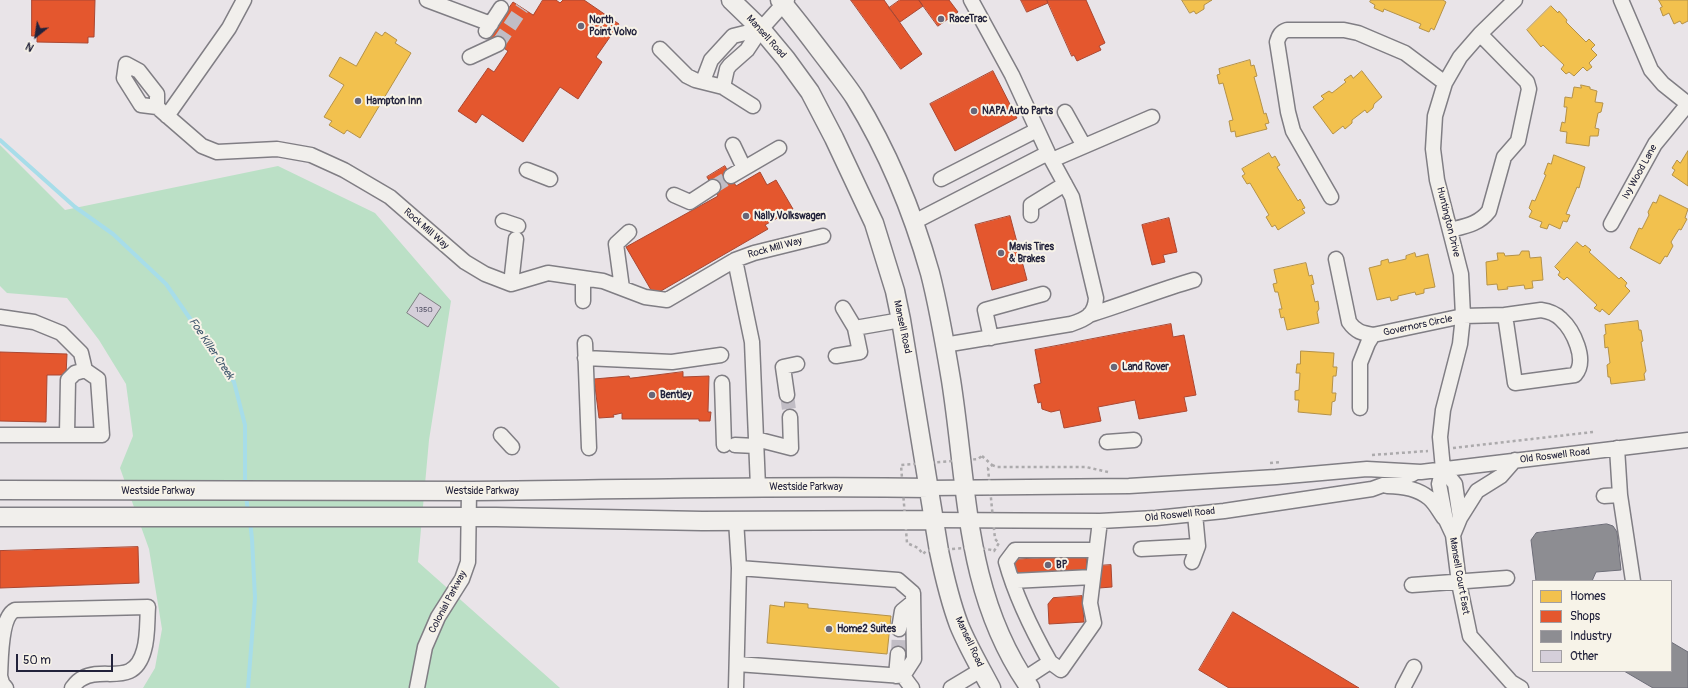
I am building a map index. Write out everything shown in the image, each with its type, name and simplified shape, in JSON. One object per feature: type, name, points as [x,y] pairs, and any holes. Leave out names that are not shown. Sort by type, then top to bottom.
[{"type":"main road","name":"Mansell Road","points":[[731,0],[761,29],[786,59],[810,92],[834,138],[874,223],[895,291],[901,320],[939,551],[946,584],[959,624],[991,688]]},
{"type":"main road","points":[[784,1],[855,98],[898,181],[914,222],[930,274],[951,381],[968,520],[974,556],[984,596],[1001,638],[1027,684]]},
{"type":"main road","name":"Westside Parkway","points":[[0,490],[469,491],[758,487],[929,488]]},
{"type":"main road","points":[[0,517],[469,517],[736,520],[935,520]]},
{"type":"street","name":"Rock Mill Way","points":[[244,0],[229,28],[162,111],[202,146],[218,152],[277,149],[311,155],[344,170],[390,198],[465,262],[485,274],[512,284],[548,273],[603,281],[645,297],[667,300],[735,260],[754,253],[823,236]]},
{"type":"street","points":[[427,0],[488,28],[501,8]]},
{"type":"street","points":[[971,0],[1012,75],[1050,157],[1072,197],[1096,298],[1094,310],[1089,315]]},
{"type":"street","name":"Huntington Drive","points":[[1443,469],[1440,450],[1440,437],[1443,410],[1460,344],[1463,316],[1461,274],[1437,180],[1433,149],[1435,116],[1445,83],[1460,56],[1515,0]]},
{"type":"street","points":[[1621,0],[1651,70],[1663,84],[1688,104]]},
{"type":"street","points":[[724,87],[727,69],[747,50],[761,29],[784,1]]},
{"type":"street","points":[[703,81],[711,60],[733,36],[761,29]]},
{"type":"street","points":[[1331,197],[1293,131],[1288,112],[1277,42],[1279,35],[1282,32],[1287,30],[1344,30],[1358,33],[1405,53],[1445,83]]},
{"type":"street","points":[[1450,230],[1475,223],[1483,218],[1489,211],[1504,157],[1518,141],[1529,88],[1527,82],[1480,34]]},
{"type":"street","points":[[470,56],[498,44]]},
{"type":"street","points":[[660,49],[687,76],[724,87],[753,106]]},
{"type":"street","name":"Ivy Wood Lane","points":[[1611,224],[1655,144],[1688,104]]},
{"type":"street","points":[[1065,112],[1084,146]]},
{"type":"street","points":[[914,222],[1050,157],[1084,146],[1152,117]]},
{"type":"street","points":[[941,179],[1037,130]]},
{"type":"street","points":[[733,145],[744,168]]},
{"type":"street","points":[[731,176],[779,148]]},
{"type":"street","points":[[527,170],[550,179]]},
{"type":"street","points":[[1030,215],[1031,205],[1065,184]]},
{"type":"street","points":[[674,195],[690,202],[713,187]]},
{"type":"street","points":[[503,221],[517,233],[512,284]]},
{"type":"street","points":[[622,288],[616,244],[629,232]]},
{"type":"street","points":[[1336,259],[1349,322],[1360,333],[1373,335],[1368,343],[1360,364],[1360,408]]},
{"type":"street","points":[[735,260],[752,342],[758,487]]},
{"type":"street","points":[[583,278],[583,301]]},
{"type":"street","points":[[944,345],[1077,322],[1089,315],[1155,291],[1194,280]]},
{"type":"street","points":[[991,338],[985,310],[1042,294]]},
{"type":"street","points":[[836,356],[860,352],[855,328],[842,308]]},
{"type":"street","name":"Governors Circle","points":[[1373,335],[1463,316],[1505,314],[1541,310],[1548,311],[1560,317],[1570,329],[1580,360],[1578,371],[1575,375],[1515,383],[1505,314]]},
{"type":"street","points":[[0,316],[34,322],[61,333],[81,353],[85,370],[98,379],[102,434],[0,435]]},
{"type":"street","points":[[855,328],[901,320]]},
{"type":"street","points":[[585,343],[588,448]]},
{"type":"street","points":[[585,358],[672,362],[721,355],[711,348]]},
{"type":"street","points":[[787,396],[783,367],[797,364]]},
{"type":"street","points":[[67,434],[68,380],[75,372],[85,370]]},
{"type":"street","points":[[722,383],[730,445],[756,442],[791,448],[790,416]]},
{"type":"street","points":[[501,435],[512,447]]},
{"type":"street","points":[[1107,442],[1134,440]]},
{"type":"street","name":"Old Roswell Road","points":[[935,520],[1100,520],[1156,518],[1195,514],[1372,489],[1421,472],[1688,440]]},
{"type":"street","points":[[1617,448],[1620,495],[1633,580]]},
{"type":"street","points":[[1453,535],[1460,518],[1477,491],[1501,476],[1515,460]]},
{"type":"street","name":"Old Roswell Road","points":[[964,488],[1129,486],[1276,477],[1367,469],[1421,472]]},
{"type":"street","points":[[1443,469],[1455,484],[1460,518]]},
{"type":"street","name":"Mansell Court East","points":[[1443,469],[1439,484],[1446,520],[1453,535],[1458,583],[1470,636],[1512,682],[1521,688]]},
{"type":"street","points":[[1381,485],[1398,486],[1419,492],[1429,498],[1446,520]]},
{"type":"street","name":"Westside Parkway","points":[[929,488],[964,488]]},
{"type":"street","name":"Colonial Parkway","points":[[417,688],[425,647],[438,617],[462,579],[468,562],[469,491]]},
{"type":"street","points":[[1604,496],[1620,495]]},
{"type":"street","points":[[1192,562],[1198,546],[1195,514]]},
{"type":"street","points":[[736,520],[739,568],[736,688]]},
{"type":"street","points":[[1096,550],[1015,550],[1006,562],[1030,626],[1050,662],[1061,670],[1094,623],[1090,603],[1100,520]]},
{"type":"street","points":[[1141,549],[1198,546]]},
{"type":"street","points":[[739,568],[898,580],[913,593],[914,659],[900,676]]},
{"type":"street","points":[[1012,581],[1093,577]]},
{"type":"street","points":[[1412,585],[1458,583],[1507,578]]},
{"type":"street","points":[[899,629],[902,611],[913,602]]},
{"type":"street","points":[[6,688],[2,683],[0,676],[3,628],[10,612],[15,610],[148,607],[144,650],[134,668],[127,672],[117,674],[92,675],[83,677],[72,688]]},
{"type":"street","points":[[898,654],[900,676],[912,688]]},
{"type":"street","points":[[1027,684],[1050,662]]},
{"type":"street","points":[[737,664],[900,676]]},
{"type":"street","points":[[1403,688],[1414,667]]},
{"type":"street","points":[[951,688],[982,670]]},
{"type":"path","points":[[1370,455],[1440,450],[1593,432]]},
{"type":"path","points":[[1269,463],[1284,462]]},
{"type":"path","points":[[992,465],[997,467],[1086,467],[1115,474]]},
{"type":"green space","points":[[0,145],[65,210],[278,166],[375,213],[451,301],[429,440],[418,562],[560,688],[143,688],[155,668],[162,629],[149,549],[120,468],[133,436],[126,384],[99,340],[67,298],[7,293],[0,286]]},
{"type":"building: Homes","points":[[1182,0],[1212,0],[1204,5],[1204,9],[1196,14],[1194,11],[1190,13]]},
{"type":"building: Homes","points":[[1371,0],[1443,0],[1446,2],[1434,30],[1431,28],[1429,32],[1419,28],[1421,24],[1384,9],[1383,12],[1374,8],[1375,5],[1370,2]]},
{"type":"building: Homes","points":[[1659,0],[1688,0],[1688,21],[1682,24],[1680,21],[1674,24],[1669,13],[1663,16],[1660,8],[1662,7]]},
{"type":"building: Homes","points":[[1551,6],[1558,13],[1559,11],[1567,20],[1566,22],[1586,42],[1589,39],[1595,45],[1591,49],[1597,55],[1589,63],[1592,67],[1587,71],[1583,67],[1574,76],[1569,72],[1566,74],[1561,69],[1564,65],[1543,45],[1541,47],[1527,30]]},
{"type":"building: Homes","name":"Hampton Inn","points":[[376,32],[382,36],[385,32],[397,40],[395,43],[411,53],[360,138],[347,130],[344,134],[329,125],[332,121],[324,117],[344,85],[329,76],[340,57],[356,66]]},
{"type":"building: Homes","points":[[1250,60],[1251,66],[1254,65],[1257,76],[1254,77],[1264,114],[1266,113],[1269,123],[1265,124],[1267,129],[1236,137],[1235,131],[1231,132],[1229,121],[1233,120],[1223,83],[1219,84],[1217,75],[1220,74],[1219,69]]},
{"type":"building: Homes","points":[[1362,71],[1382,97],[1367,113],[1365,110],[1352,120],[1352,123],[1345,129],[1343,126],[1333,134],[1313,107],[1324,99],[1321,96],[1329,91],[1332,93],[1346,82],[1344,80],[1351,75],[1353,78]]},
{"type":"building: Homes","points":[[1581,85],[1590,87],[1590,89],[1597,91],[1595,102],[1603,103],[1601,112],[1598,113],[1595,128],[1599,129],[1598,136],[1590,136],[1589,146],[1566,143],[1567,132],[1560,131],[1562,122],[1565,123],[1567,107],[1564,107],[1565,97],[1572,98],[1574,87],[1581,88]]},
{"type":"building: Homes","points":[[1688,151],[1688,186],[1672,175],[1675,170],[1672,168],[1677,160],[1680,163]]},
{"type":"building: Homes","points":[[1269,153],[1272,158],[1275,156],[1280,165],[1277,167],[1298,201],[1300,199],[1305,208],[1302,209],[1305,213],[1278,230],[1275,225],[1272,227],[1266,217],[1269,215],[1250,183],[1247,184],[1242,176],[1245,174],[1242,169]]},
{"type":"building: Homes","points":[[1554,155],[1585,167],[1579,188],[1577,187],[1566,214],[1570,215],[1567,222],[1563,221],[1560,229],[1549,224],[1547,229],[1540,227],[1542,222],[1529,217],[1532,211],[1529,208],[1532,200],[1535,201],[1546,175],[1544,174],[1548,163],[1551,164]]},
{"type":"building: Homes","points":[[1660,195],[1688,209],[1685,218],[1687,219],[1681,230],[1679,229],[1671,242],[1673,246],[1667,257],[1665,256],[1660,264],[1630,248],[1639,228],[1642,229],[1649,215],[1648,212],[1653,202],[1656,203]]},
{"type":"building: Homes","points":[[1577,242],[1583,247],[1585,245],[1591,250],[1589,252],[1619,279],[1621,277],[1627,283],[1625,286],[1630,291],[1609,315],[1602,309],[1600,312],[1594,308],[1597,305],[1567,277],[1564,280],[1558,275],[1560,272],[1555,267]]},
{"type":"building: Homes","points":[[1522,251],[1529,251],[1530,258],[1541,257],[1543,280],[1532,281],[1533,288],[1525,289],[1524,285],[1507,287],[1508,289],[1498,290],[1497,284],[1487,285],[1486,262],[1498,260],[1497,253],[1504,253],[1505,256],[1519,255]]},
{"type":"building: Homes","points":[[1415,253],[1416,257],[1428,254],[1435,287],[1424,289],[1424,293],[1416,295],[1415,292],[1398,296],[1398,299],[1391,301],[1390,297],[1377,300],[1369,268],[1381,265],[1381,261],[1388,259],[1389,263],[1406,259],[1406,256]]},
{"type":"building: Homes","points":[[1306,263],[1309,276],[1312,275],[1314,284],[1311,285],[1315,302],[1318,301],[1319,309],[1317,312],[1319,323],[1287,330],[1284,317],[1281,318],[1279,309],[1282,309],[1278,292],[1275,292],[1273,284],[1277,283],[1274,270]]},
{"type":"building: Homes","points":[[1638,321],[1639,330],[1641,330],[1643,341],[1641,342],[1646,371],[1644,374],[1645,380],[1611,384],[1610,377],[1608,377],[1607,365],[1610,363],[1608,347],[1605,348],[1605,325]]},
{"type":"building: Homes","points":[[1301,351],[1334,353],[1333,367],[1337,367],[1336,376],[1333,376],[1332,393],[1336,393],[1335,401],[1332,402],[1331,415],[1298,412],[1299,400],[1295,400],[1295,391],[1299,390],[1300,373],[1296,373],[1297,364],[1300,364]]},
{"type":"building: Homes","name":"Home2 Suites","points":[[785,602],[808,604],[808,608],[891,616],[887,654],[767,643],[770,605],[784,607]]},
{"type":"building: Shops","points":[[32,0],[95,0],[94,37],[88,37],[88,43],[37,42],[37,36],[32,36]]},
{"type":"building: Shops","points":[[543,0],[556,0],[560,3],[563,0],[584,0],[619,24],[596,57],[602,62],[578,99],[560,87],[523,142],[482,114],[476,123],[458,111],[488,68],[494,72],[508,51],[488,37],[513,2],[533,15]]},
{"type":"building: Shops","points":[[851,0],[884,0],[922,54],[901,69]]},
{"type":"building: Shops","points":[[900,0],[919,0],[923,6],[900,22],[889,8]]},
{"type":"building: Shops","name":"RaceTrac","points":[[919,0],[949,0],[958,12],[938,26]]},
{"type":"building: Shops","points":[[1021,0],[1047,0],[1048,3],[1027,12]]},
{"type":"building: Shops","points":[[1047,0],[1086,0],[1105,43],[1099,46],[1101,50],[1077,61],[1074,55],[1072,56]]},
{"type":"building: Shops","name":"NAPA Auto Parts","points":[[993,71],[1017,118],[955,151],[930,104]]},
{"type":"building: Shops","points":[[725,166],[736,186],[760,172],[767,185],[776,180],[793,209],[765,225],[768,229],[654,295],[626,247],[718,196],[707,177]]},
{"type":"building: Shops","name":"Mavis Tires & Brakes","points":[[1010,216],[1027,280],[992,290],[975,225]]},
{"type":"building: Shops","points":[[1169,218],[1177,252],[1163,255],[1165,262],[1152,265],[1142,225]]},
{"type":"building: Shops","name":"Land Rover","points":[[1171,324],[1173,337],[1184,335],[1196,395],[1184,397],[1187,411],[1139,419],[1135,400],[1098,407],[1101,421],[1064,428],[1060,410],[1051,412],[1042,409],[1041,402],[1038,403],[1034,385],[1041,383],[1035,350]]},
{"type":"building: Shops","points":[[0,352],[67,354],[66,375],[47,375],[46,422],[0,421]]},
{"type":"building: Shops","name":"Bentley","points":[[683,372],[683,377],[709,376],[708,412],[711,412],[710,421],[699,421],[699,419],[622,419],[622,413],[613,415],[614,417],[599,418],[594,379],[629,376],[630,378]]},
{"type":"building: Shops","points":[[138,547],[139,583],[0,588],[0,551]]},
{"type":"building: Shops","name":"BP","points":[[1086,555],[1087,570],[1011,574],[1010,560]]},
{"type":"building: Shops","points":[[1111,565],[1112,587],[1099,588],[1097,566]]},
{"type":"building: Shops","points":[[1082,596],[1084,622],[1049,624],[1048,604],[1053,598]]},
{"type":"building: Shops","points":[[1233,612],[1359,688],[1229,688],[1199,670]]},
{"type":"building: Industry","points":[[1607,524],[1613,526],[1617,532],[1621,570],[1596,572],[1592,580],[1536,580],[1531,540],[1536,533]]},
{"type":"building: Industry","points":[[1672,643],[1688,652],[1688,688],[1653,688],[1626,672],[1672,672]]},
{"type":"building: Other","points":[[420,293],[441,307],[428,327],[407,313]]},
{"type":"waterway","name":"Foe Killer Creek","points":[[0,140],[75,207],[113,234],[166,284],[234,382],[245,425],[245,487]]},
{"type":"waterway","name":"Foe Killer Creek","points":[[246,495],[248,512]]},
{"type":"waterway","name":"Foe Killer Creek","points":[[248,688],[255,598],[250,521]]},
{"type":"tunnel","points":[[498,44],[522,8]]},
{"type":"tunnel","points":[[713,187],[731,176]]},
{"type":"tunnel","points":[[787,395],[790,417]]},
{"type":"tunnel","points":[[898,654],[899,629]]},
{"type":"place","name":"RaceTrac","points":[[941,19]]},
{"type":"place","name":"North Point Volvo","points":[[581,26]]},
{"type":"place","name":"Hampton Inn","points":[[358,101]]},
{"type":"place","name":"NAPA Auto Parts","points":[[974,111]]},
{"type":"place","name":"Nally Volkswagen","points":[[746,216]]},
{"type":"place","name":"Mavis Tires & Brakes","points":[[1001,253]]},
{"type":"place","name":"Land Rover","points":[[1114,367]]},
{"type":"place","name":"Bentley","points":[[652,395]]},
{"type":"place","name":"BP","points":[[1048,565]]},
{"type":"place","name":"Home2 Suites","points":[[829,629]]}]
